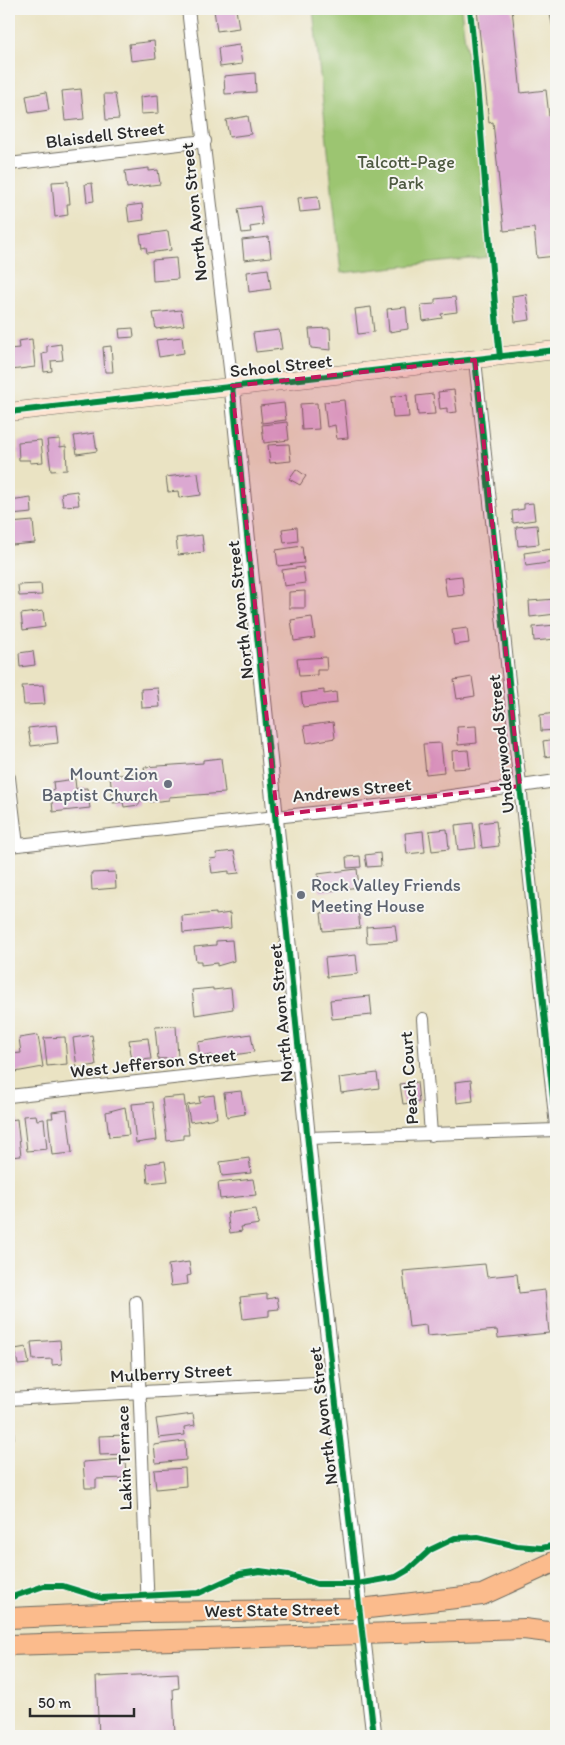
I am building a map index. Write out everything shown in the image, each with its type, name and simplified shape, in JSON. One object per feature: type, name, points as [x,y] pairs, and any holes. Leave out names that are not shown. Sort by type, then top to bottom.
[{"type":"main road","name":"School Street","points":[[9,412],[556,350]]},
{"type":"main road","name":"West State Street","points":[[9,1618],[148,1612],[360,1608],[482,1595],[556,1561]]},
{"type":"main road","name":"West State Street","points":[[9,1646],[363,1636],[524,1629],[556,1633]]},
{"type":"street","name":"North Avon Street","points":[[188,9],[205,141],[232,386],[277,815],[308,1138],[374,1736]]},
{"type":"street","name":"Blaisdell Street","points":[[9,164],[205,141]]},
{"type":"street","name":"Underwood Street","points":[[475,360],[556,1126]]},
{"type":"street","points":[[9,778],[13,846]]},
{"type":"street","name":"Andrews Street","points":[[13,846],[277,815],[395,804],[556,781]]},
{"type":"street","name":"Peach Court","points":[[422,1019],[431,1135]]},
{"type":"street","name":"West Jefferson Street","points":[[9,1096],[301,1064]]},
{"type":"street","points":[[308,1138],[556,1130]]},
{"type":"street","name":"Lakin Terrace","points":[[136,1302],[148,1612]]},
{"type":"street","name":"Mulberry Street","points":[[9,1399],[335,1382]]},
{"type":"highlighted area","points":[[475,360],[520,786],[277,815],[232,386]]},
{"type":"green space","name":"Talcott-Page Park","points":[[313,9],[461,9],[480,161],[488,257],[341,273]]},
{"type":"building","points":[[236,9],[239,28],[217,31],[214,10]]},
{"type":"building","points":[[477,9],[512,9],[521,93],[546,90],[549,116],[556,115],[556,256],[537,258],[534,228],[504,231],[493,122],[489,123]]},
{"type":"building","points":[[549,9],[556,9],[556,39],[555,39]]},
{"type":"building","points":[[154,41],[156,58],[131,61],[129,44]]},
{"type":"building","points":[[239,45],[242,64],[220,67],[218,48]]},
{"type":"building","points":[[255,73],[256,92],[225,94],[224,76]]},
{"type":"building","points":[[81,89],[84,119],[65,121],[62,91]]},
{"type":"building","points":[[46,92],[49,110],[29,113],[26,96]]},
{"type":"building","points":[[104,94],[115,94],[119,119],[106,120]]},
{"type":"building","points":[[158,95],[159,113],[141,114],[140,97]]},
{"type":"building","points":[[248,116],[251,134],[229,137],[226,120]]},
{"type":"building","points":[[149,168],[149,171],[158,170],[160,184],[127,188],[125,171]]},
{"type":"building","points":[[68,181],[70,204],[67,204],[68,215],[55,217],[52,182]]},
{"type":"building","points":[[92,183],[94,201],[87,202],[85,184]]},
{"type":"building","points":[[318,196],[320,210],[300,212],[298,198]]},
{"type":"building","points":[[142,204],[144,220],[129,222],[127,206]]},
{"type":"building","points":[[260,206],[263,225],[250,227],[251,232],[242,233],[238,209]]},
{"type":"building","points":[[168,231],[171,250],[147,253],[146,247],[142,248],[140,235]]},
{"type":"building","points":[[269,237],[271,257],[244,260],[242,240]]},
{"type":"building","points":[[176,258],[178,279],[153,281],[152,260]]},
{"type":"building","points":[[268,269],[271,289],[249,292],[247,272]]},
{"type":"building","points":[[526,294],[530,320],[515,322],[512,296]]},
{"type":"building","points":[[455,297],[457,312],[441,314],[442,318],[423,321],[421,305],[435,304],[435,299]]},
{"type":"building","points":[[371,307],[374,332],[358,334],[355,309]]},
{"type":"building","points":[[406,307],[408,329],[389,332],[387,309]]},
{"type":"building","points":[[181,310],[184,325],[156,329],[153,313]]},
{"type":"building","points":[[133,328],[134,337],[120,338],[119,329]]},
{"type":"building","points":[[330,328],[331,350],[311,348],[309,329]]},
{"type":"building","points":[[279,330],[282,349],[256,352],[253,333]]},
{"type":"building","points":[[182,337],[184,353],[159,357],[156,340]]},
{"type":"building","points":[[32,339],[35,367],[11,370],[9,349],[19,348],[18,341]]},
{"type":"building","points":[[61,344],[63,360],[51,361],[52,371],[44,372],[42,354],[47,353],[47,346]]},
{"type":"building","points":[[111,346],[113,372],[105,372],[103,347]]},
{"type":"building","points":[[454,390],[457,412],[447,413],[447,408],[440,409],[438,392]]},
{"type":"building","points":[[433,394],[435,414],[418,415],[416,396]]},
{"type":"building","points":[[407,395],[409,417],[393,418],[391,397]]},
{"type":"building","points":[[344,400],[348,438],[337,439],[335,425],[327,427],[324,402]]},
{"type":"building","points":[[284,403],[286,420],[262,423],[260,406]]},
{"type":"building","points":[[317,403],[319,429],[302,430],[300,404]]},
{"type":"building","points":[[287,422],[289,440],[264,443],[262,425]]},
{"type":"building","points":[[94,433],[97,451],[77,454],[74,436]]},
{"type":"building","points":[[60,439],[60,447],[66,446],[67,470],[51,471],[47,440]]},
{"type":"building","points":[[41,440],[43,462],[30,463],[30,460],[19,460],[18,442]]},
{"type":"building","points":[[289,444],[291,461],[270,463],[268,445]]},
{"type":"building","points":[[296,469],[306,476],[300,485],[289,479]]},
{"type":"building","points":[[198,473],[201,495],[179,498],[178,491],[168,492],[166,477]]},
{"type":"building","points":[[77,491],[79,505],[63,506],[61,493]]},
{"type":"building","points":[[31,498],[32,513],[11,515],[10,501]]},
{"type":"building","points":[[533,503],[535,520],[513,523],[512,511],[524,509],[524,504]]},
{"type":"building","points":[[33,521],[35,543],[12,545],[10,523]]},
{"type":"building","points":[[537,525],[539,544],[518,546],[516,527]]},
{"type":"building","points":[[297,527],[298,541],[284,543],[282,529]]},
{"type":"building","points":[[202,535],[204,552],[178,555],[176,538]]},
{"type":"building","points":[[302,546],[304,563],[278,566],[276,550]]},
{"type":"building","points":[[552,549],[554,562],[526,566],[524,553]]},
{"type":"building","points":[[303,567],[305,583],[284,586],[282,570]]},
{"type":"building","points":[[462,576],[464,595],[447,597],[444,578]]},
{"type":"building","points":[[41,584],[42,595],[19,596],[18,585]]},
{"type":"building","points":[[305,591],[305,608],[289,608],[289,592]]},
{"type":"building","points":[[556,599],[556,614],[530,617],[529,601]]},
{"type":"building","points":[[43,611],[45,627],[23,630],[21,614]]},
{"type":"building","points":[[312,617],[315,638],[294,641],[291,620]]},
{"type":"building","points":[[556,625],[556,639],[534,641],[533,627]]},
{"type":"building","points":[[467,628],[469,643],[454,645],[452,630]]},
{"type":"building","points":[[33,651],[35,665],[20,667],[19,653]]},
{"type":"building","points":[[326,657],[327,670],[317,670],[317,675],[299,676],[297,659]]},
{"type":"building","points":[[472,677],[475,696],[457,699],[454,680]]},
{"type":"building","points":[[43,685],[45,704],[24,705],[22,686]]},
{"type":"building","points":[[158,688],[160,707],[142,708],[141,689]]},
{"type":"building","points":[[324,690],[324,694],[336,692],[337,703],[303,707],[301,693]]},
{"type":"building","points":[[556,713],[556,730],[541,731],[540,715]]},
{"type":"building","points":[[333,722],[335,738],[307,743],[304,726]]},
{"type":"building","points":[[56,725],[58,743],[31,746],[28,728]]},
{"type":"building","points":[[476,726],[477,743],[458,745],[457,727]]},
{"type":"building","points":[[556,739],[556,755],[545,757],[543,741]]},
{"type":"building","points":[[441,743],[444,772],[426,774],[423,744]]},
{"type":"building","points":[[468,750],[470,768],[453,769],[452,751]]},
{"type":"building","name":"Mount Zion Baptist Church","points":[[221,758],[225,793],[169,797],[169,800],[150,802],[150,800],[139,801],[139,805],[124,807],[123,802],[113,803],[110,776],[145,772],[144,767],[203,763],[203,760]]},
{"type":"building","points":[[75,779],[76,789],[87,788],[90,808],[53,812],[51,791],[54,790],[53,782]]},
{"type":"building","points":[[496,821],[499,846],[482,848],[479,823]]},
{"type":"building","points":[[473,823],[476,848],[458,850],[455,825]]},
{"type":"building","points":[[447,829],[449,849],[432,851],[429,831]]},
{"type":"building","points":[[423,831],[425,852],[407,854],[405,833]]},
{"type":"building","points":[[234,851],[239,873],[229,874],[229,871],[212,873],[210,859],[217,858],[216,853]]},
{"type":"building","points":[[380,853],[381,866],[367,867],[365,855]]},
{"type":"building","points":[[360,856],[361,867],[347,868],[346,857]]},
{"type":"building","points":[[357,869],[359,887],[320,892],[318,874]]},
{"type":"building","points":[[115,872],[116,888],[92,890],[91,873]]},
{"type":"building","points":[[358,909],[360,928],[323,931],[321,913]]},
{"type":"building","points":[[216,913],[216,915],[230,913],[231,928],[183,933],[182,916]]},
{"type":"building","points":[[395,925],[397,941],[367,943],[366,927]]},
{"type":"building","points":[[232,940],[234,961],[217,966],[217,963],[201,965],[201,961],[196,961],[194,947],[216,945],[216,941]]},
{"type":"building","points":[[356,955],[358,974],[327,977],[325,958]]},
{"type":"building","points":[[213,988],[213,990],[231,988],[233,1009],[195,1015],[192,990]]},
{"type":"building","points":[[370,996],[372,1015],[332,1019],[330,1000]]},
{"type":"building","points":[[176,1026],[178,1058],[158,1059],[155,1027]]},
{"type":"building","points":[[251,1034],[254,1052],[213,1058],[212,1055],[200,1057],[198,1042]]},
{"type":"building","points":[[38,1035],[43,1067],[15,1072],[12,1054],[21,1053],[19,1038]]},
{"type":"building","points":[[92,1035],[96,1065],[77,1068],[73,1038]]},
{"type":"building","points":[[65,1037],[67,1064],[47,1066],[44,1038]]},
{"type":"building","points":[[148,1038],[151,1059],[132,1061],[129,1040]]},
{"type":"building","points":[[9,1051],[11,1051],[14,1074],[9,1075]]},
{"type":"building","points":[[377,1073],[379,1088],[341,1093],[339,1078]]},
{"type":"building","points":[[471,1080],[473,1101],[457,1103],[455,1082]]},
{"type":"building","points":[[417,1082],[419,1102],[403,1104],[400,1084]]},
{"type":"building","points":[[241,1091],[245,1114],[227,1117],[224,1093]]},
{"type":"building","points":[[214,1095],[217,1118],[190,1122],[187,1105],[200,1103],[199,1097]]},
{"type":"building","points":[[184,1096],[189,1135],[183,1135],[183,1139],[167,1141],[162,1098]]},
{"type":"building","points":[[153,1102],[157,1140],[136,1143],[132,1104]]},
{"type":"building","points":[[125,1107],[129,1135],[109,1137],[106,1112]]},
{"type":"building","points":[[67,1110],[72,1153],[52,1155],[48,1118],[53,1118],[52,1112]]},
{"type":"building","points":[[36,1115],[37,1120],[44,1119],[47,1149],[27,1151],[23,1116]]},
{"type":"building","points":[[17,1119],[21,1156],[9,1157],[9,1120]]},
{"type":"building","points":[[249,1158],[251,1173],[222,1176],[220,1162]]},
{"type":"building","points":[[165,1161],[168,1181],[148,1183],[146,1164]]},
{"type":"building","points":[[253,1179],[256,1195],[220,1199],[218,1183]]},
{"type":"building","points":[[256,1209],[259,1224],[241,1227],[242,1231],[230,1233],[227,1213]]},
{"type":"building","points":[[189,1262],[191,1275],[187,1276],[188,1284],[171,1286],[168,1265]]},
{"type":"building","points":[[485,1264],[487,1277],[517,1274],[519,1293],[545,1290],[549,1333],[498,1338],[497,1330],[427,1336],[426,1325],[409,1327],[403,1271]]},
{"type":"building","points":[[267,1294],[267,1299],[277,1297],[279,1309],[269,1310],[269,1316],[243,1319],[240,1297]]},
{"type":"building","points":[[60,1340],[62,1364],[52,1365],[52,1359],[33,1360],[31,1342]]},
{"type":"building","points":[[26,1347],[29,1364],[18,1365],[15,1349]]},
{"type":"building","points":[[193,1414],[195,1425],[184,1427],[185,1435],[159,1438],[156,1419]]},
{"type":"building","points":[[13,1419],[14,1439],[9,1439],[9,1420]]},
{"type":"building","points":[[125,1435],[126,1454],[100,1455],[99,1436]]},
{"type":"building","points":[[185,1441],[186,1460],[156,1463],[154,1445]]},
{"type":"building","points":[[125,1459],[126,1478],[96,1479],[96,1488],[85,1488],[83,1462]]},
{"type":"building","points":[[185,1468],[186,1486],[156,1489],[154,1470]]},
{"type":"building","points":[[178,1673],[179,1688],[173,1689],[175,1736],[99,1736],[96,1677]]},
{"type":"cycle path","points":[[470,9],[500,357]]},
{"type":"cycle path","points":[[9,412],[556,350]]},
{"type":"cycle path","points":[[475,360],[556,1126]]},
{"type":"cycle path","points":[[232,386],[322,1282],[374,1736]]},
{"type":"cycle path","points":[[9,1598],[44,1586],[63,1586],[102,1598],[199,1593],[240,1574],[260,1571],[288,1575],[317,1584],[357,1584],[396,1577],[408,1570],[430,1550],[455,1538],[478,1537],[517,1546],[542,1548],[556,1545]]},
{"type":"place","name":"Mount Zion Baptist Church","points":[[168,784]]},
{"type":"place","name":"Rock Valley Friends Meeting House","points":[[301,895]]}]
